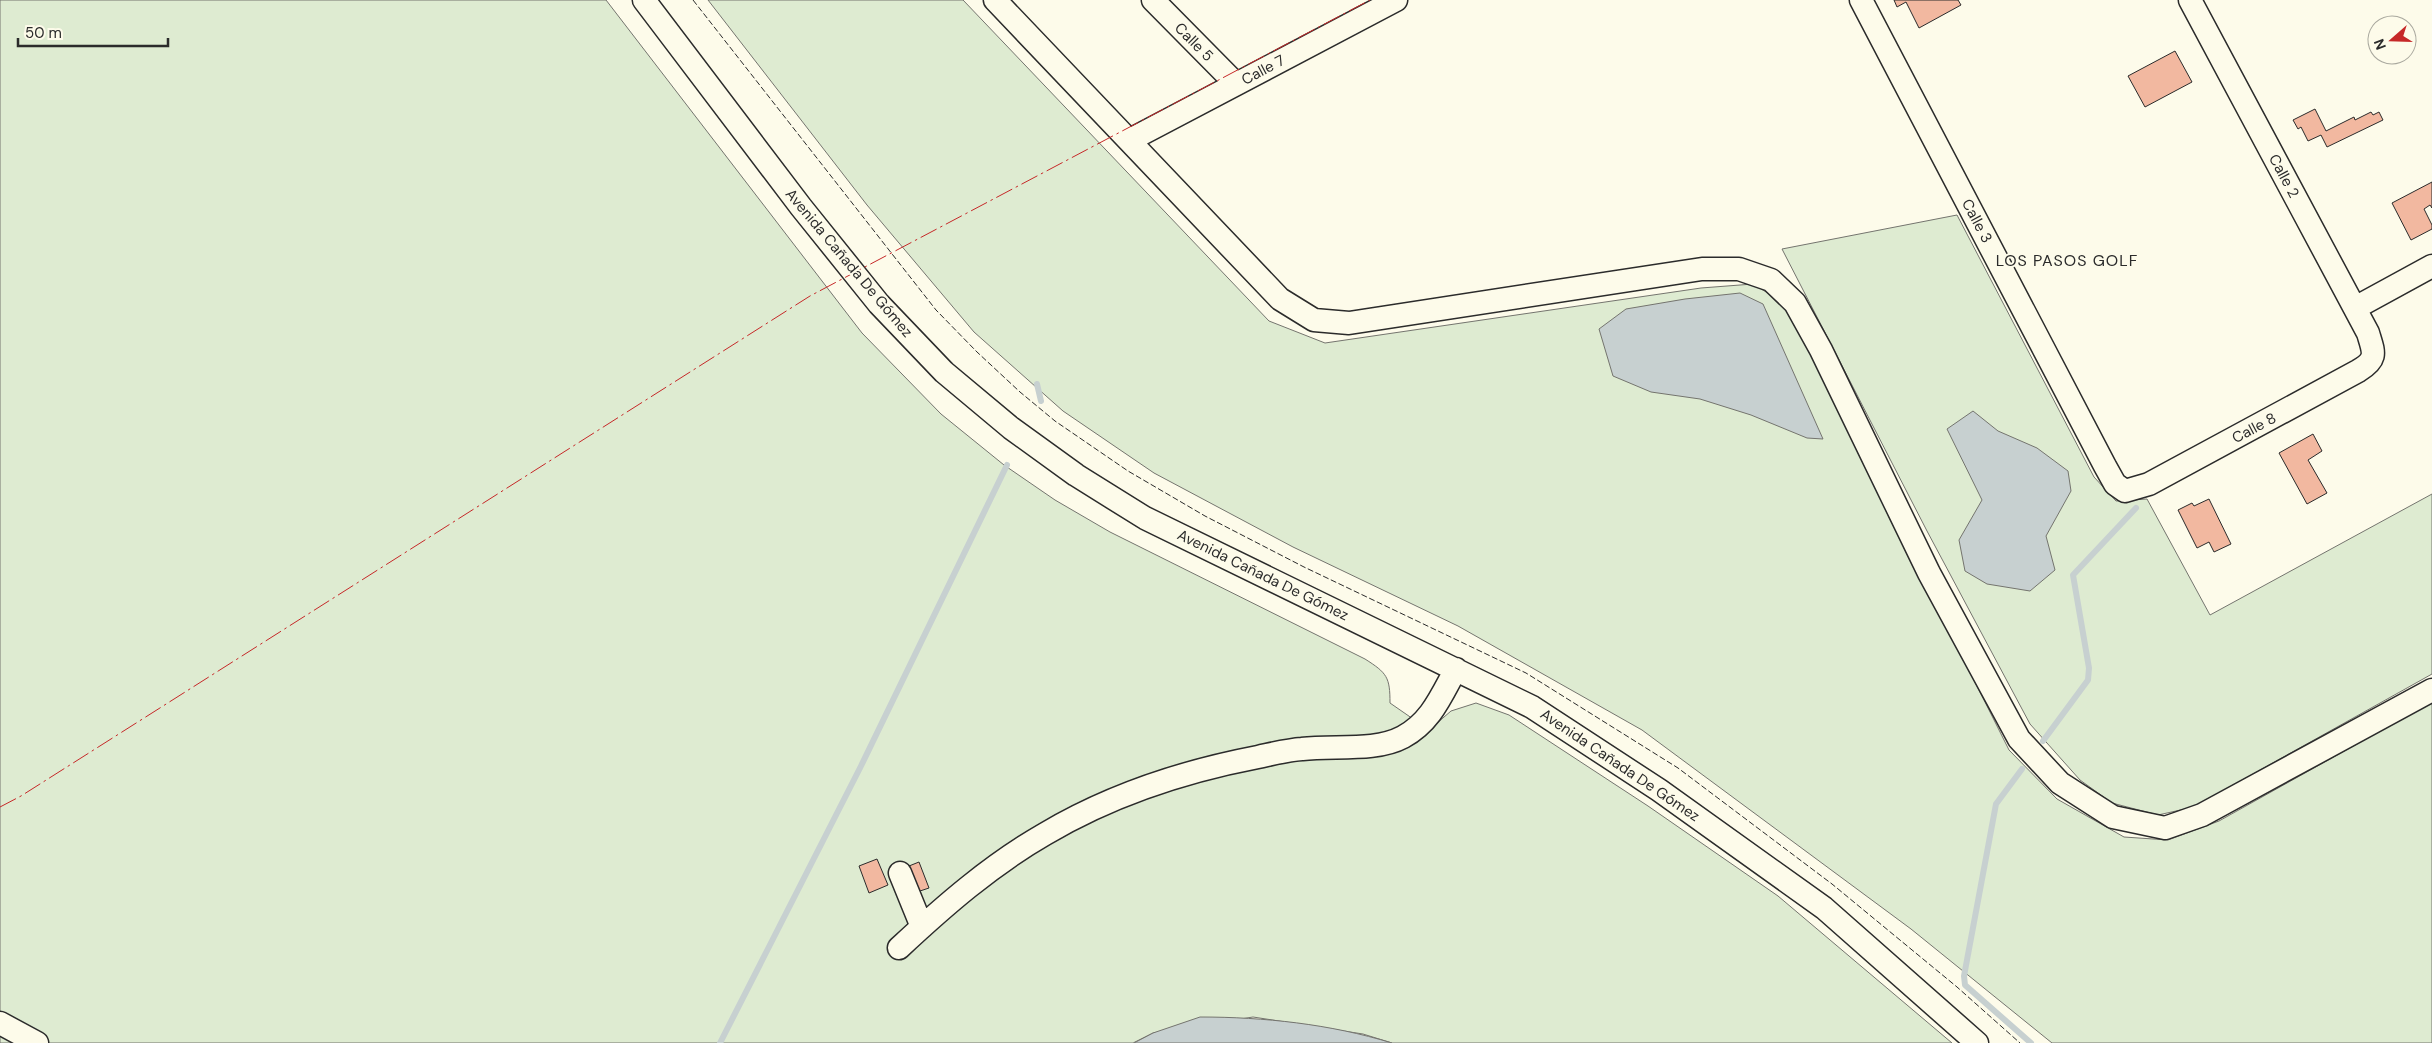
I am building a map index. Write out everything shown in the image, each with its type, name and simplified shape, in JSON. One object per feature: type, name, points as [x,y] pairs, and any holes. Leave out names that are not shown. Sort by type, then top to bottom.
[{"type":"street","name":"Avenida Cañada De Gómez","points":[[644,0],[801,207],[879,304],[944,372],[1011,428],[1076,475],[1145,518],[1532,707],[1667,795],[1824,908],[1978,1043]]},
{"type":"street","points":[[995,0],[1280,299],[1314,320],[1349,324],[1702,269],[1738,269],[1771,280],[1795,303],[1822,350],[1929,573],[2019,739],[2060,783],[2113,816],[2165,828],[2202,815],[2432,690]]},
{"type":"street","name":"Calle 5","points":[[1153,0],[1236,84]]},
{"type":"street","name":"Calle 7","points":[[1130,140],[1396,0]]},
{"type":"street","name":"Calle 3","points":[[1861,0],[2105,466],[2115,484],[2126,491]]},
{"type":"street","name":"Calle 2","points":[[2190,0],[2368,332],[2374,353]]},
{"type":"street","points":[[2355,308],[2432,266]]},
{"type":"street","name":"Calle 8","points":[[2126,491],[2149,484],[2358,371],[2369,364],[2374,353]]},
{"type":"street","points":[[899,948],[986,872],[1045,834],[1111,801],[1182,776],[1236,761],[1301,749],[1376,744],[1402,737],[1428,718],[1456,669]]},
{"type":"street","points":[[900,873],[922,927]]},
{"type":"street","points":[[0,1022],[37,1043]]},
{"type":"green space","points":[[0,0],[606,0],[862,333],[941,414],[1004,465],[1055,500],[1110,532],[1365,659],[1386,676],[1390,703],[1429,730],[1451,711],[1476,703],[1509,715],[1648,806],[1778,896],[1952,1043],[1392,1043],[1363,1034],[1253,1017],[1153,1033],[1133,1043],[0,1043]]},
{"type":"green space","points":[[708,0],[963,0],[1269,321],[1325,343],[1701,288],[1753,284],[1786,304],[2009,750],[2057,799],[2124,837],[2168,840],[2219,821],[2432,702],[2432,1043],[2052,1043],[1911,929],[1642,730],[1458,626],[1293,547],[1154,473],[1063,411],[974,332],[867,205]]},
{"type":"green space","points":[[1957,215],[2094,477],[2116,501],[2147,499],[2210,615],[2432,494],[2432,674],[2194,807],[2158,815],[2112,803],[2080,780],[2030,724],[1927,531],[1782,249]]},
{"type":"shaded area","points":[[1740,293],[1763,304],[1823,439],[1807,438],[1751,415],[1700,399],[1651,392],[1613,376],[1599,329],[1626,309],[1685,299]]},
{"type":"shaded area","points":[[1973,411],[1998,431],[2037,448],[2068,471],[2071,491],[2046,536],[2055,570],[2030,591],[1987,584],[1965,571],[1959,540],[1982,500],[1947,429]]},
{"type":"shaded area","points":[[1200,1017],[1248,1018],[1321,1026],[1392,1043],[1134,1043],[1153,1033]]},
{"type":"building","points":[[1894,0],[1958,0],[1961,5],[1919,28],[1906,2],[1897,7]]},
{"type":"building","points":[[2175,51],[2192,82],[2145,107],[2128,76]]},
{"type":"building","points":[[2315,109],[2326,131],[2354,117],[2355,120],[2371,112],[2373,115],[2379,112],[2383,120],[2327,147],[2321,135],[2308,141],[2301,127],[2298,129],[2293,120]]},
{"type":"building","points":[[2432,182],[2432,208],[2430,205],[2424,209],[2432,229],[2411,240],[2392,203]]},
{"type":"building","points":[[2313,434],[2322,451],[2308,460],[2327,493],[2307,504],[2279,453]]},
{"type":"building","points":[[2209,499],[2231,544],[2214,552],[2209,542],[2197,548],[2178,510],[2192,503],[2194,506]]},
{"type":"building","points":[[877,859],[888,885],[869,893],[859,866]]},
{"type":"building","points":[[919,862],[929,888],[914,893],[904,868]]},
{"type":"waterway","points":[[1037,384],[1041,401]]},
{"type":"waterway","points":[[720,1043],[861,766],[1007,465]]},
{"type":"waterway","points":[[2043,741],[2088,680],[2089,668],[2073,575],[2136,508]]},
{"type":"waterway","points":[[2022,769],[1996,804],[1964,976],[1965,985],[2031,1043]]},
{"type":"fence","points":[[693,0],[936,310],[977,352],[1055,421],[1128,471],[1205,516],[1304,567],[1526,673],[1678,768],[1832,884],[1957,987],[2020,1043]]},
{"type":"power","points":[[0,807],[21,796],[810,296],[1370,0]]},
{"type":"district","name":"LOS PASOS GOLF","points":[[2067,260]]}]
